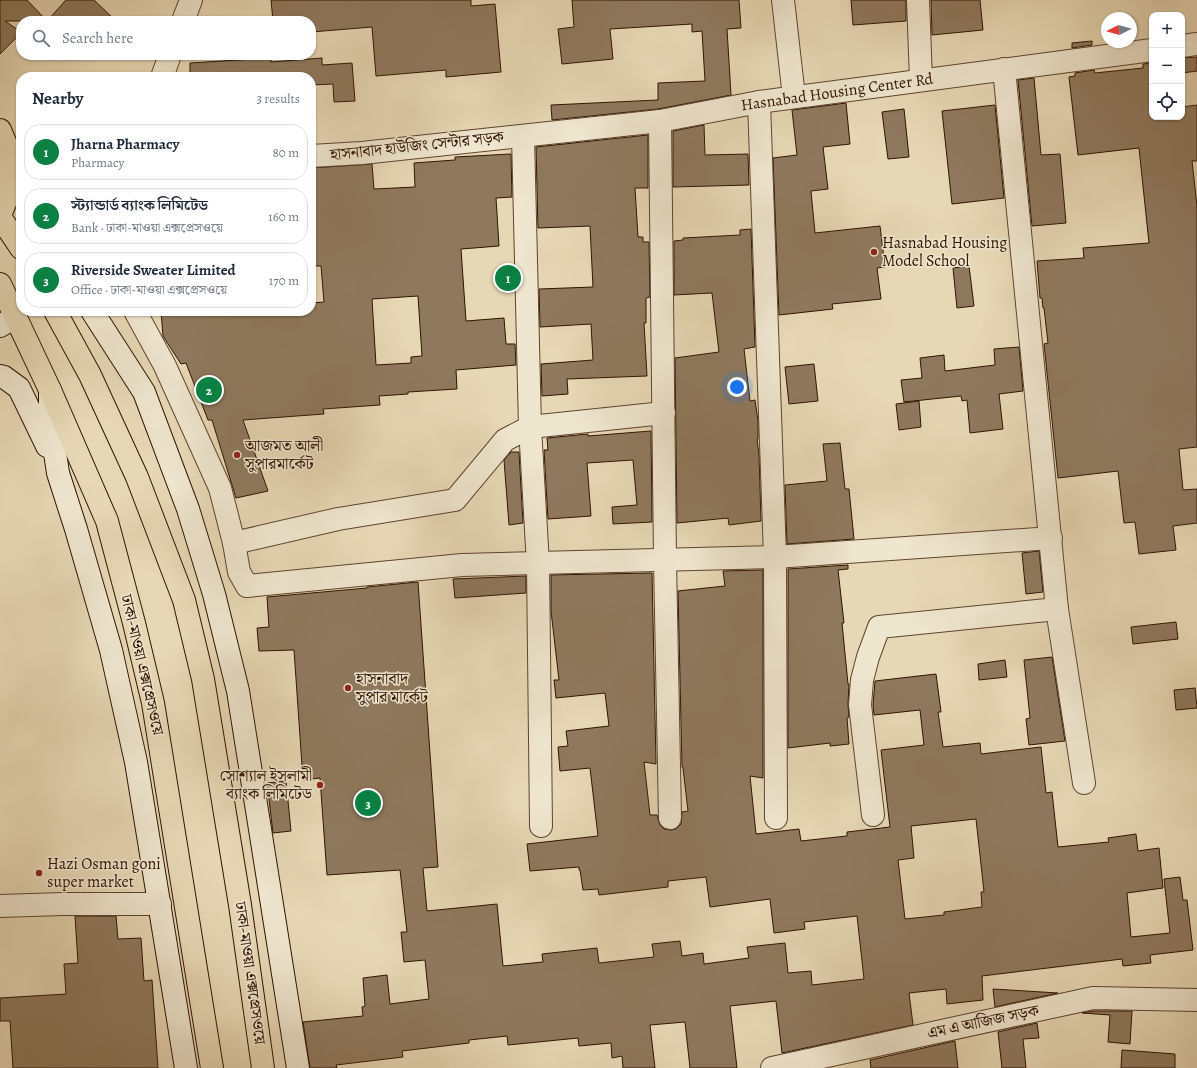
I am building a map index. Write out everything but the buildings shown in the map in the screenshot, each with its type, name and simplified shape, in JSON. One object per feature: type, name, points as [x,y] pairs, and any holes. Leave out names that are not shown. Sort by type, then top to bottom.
[{"type":"highway","points":[[0,130],[9,151],[11,175],[8,196],[0,216],[16,238]]},
{"type":"highway","name":"ঢাকা-মাওয়া এক্সপ্রেসওয়ে","points":[[0,284],[8,321],[50,390],[107,521],[152,696],[212,1068]]},
{"type":"highway","name":"ঢাকা-মাওয়া এক্সপ্রেসওয়ে","points":[[58,316],[90,375],[137,478],[184,600],[203,679],[240,905],[263,1068]]},
{"type":"street","points":[[185,16],[192,0]]},
{"type":"street","points":[[783,0],[794,97]]},
{"type":"street","points":[[918,0],[921,80]]},
{"type":"street","points":[[1185,46],[1197,44]]},
{"type":"street","name":"Hasnabad Housing Center Rd","points":[[523,136],[660,121],[759,102],[1149,50]]},
{"type":"street","points":[[164,72],[168,60]]},
{"type":"street","points":[[1004,69],[1057,610],[1084,783]]},
{"type":"street","points":[[759,102],[775,557],[776,818]]},
{"type":"street","points":[[660,121],[665,560],[670,818]]},
{"type":"street","points":[[523,136],[530,427],[538,564],[541,826]]},
{"type":"street","name":"হাসনাবাদ হাউজিং সেন্টার সড়ক","points":[[316,156],[523,136]]},
{"type":"street","points":[[95,316],[144,392],[188,509],[214,594],[238,691],[298,1068]]},
{"type":"street","points":[[138,316],[165,366],[220,488],[234,543],[239,572],[247,586],[462,565],[775,557],[1051,538]]},
{"type":"street","points":[[0,376],[4,377],[19,388],[41,433],[58,473],[111,650],[136,762],[186,1068]]},
{"type":"street","points":[[50,390],[50,420],[58,473]]},
{"type":"street","points":[[234,543],[338,519],[455,500],[505,440],[530,427],[664,413]]},
{"type":"street","points":[[873,815],[860,704],[862,680],[868,657],[879,627],[1057,610]]},
{"type":"street","points":[[0,906],[63,904],[160,904]]},
{"type":"street","name":"এম এ আজিজ সড়ক","points":[[772,1068],[1093,998],[1197,1000]]},
{"type":"place","name":"Hasnabad Housing Model School","points":[[874,252]]},
{"type":"place","name":"Jharna Pharmacy","points":[[508,278]]},
{"type":"place","name":"স্ট্যান্ডার্ড ব্যাংক লিমিটেড","points":[[209,390]]},
{"type":"place","name":"আজমত আলী সুপারমার্কেট","points":[[237,455]]},
{"type":"place","name":"হাসনাবাদ সুপার মার্কেট","points":[[348,688]]},
{"type":"place","name":"সোশ্যাল ইসলামী ব্যাংক লিমিটেড","points":[[320,785]]},
{"type":"place","name":"Riverside Sweater Limited","points":[[368,803]]},
{"type":"place","name":"Hazi Osman goni super market","points":[[39,873]]}]
